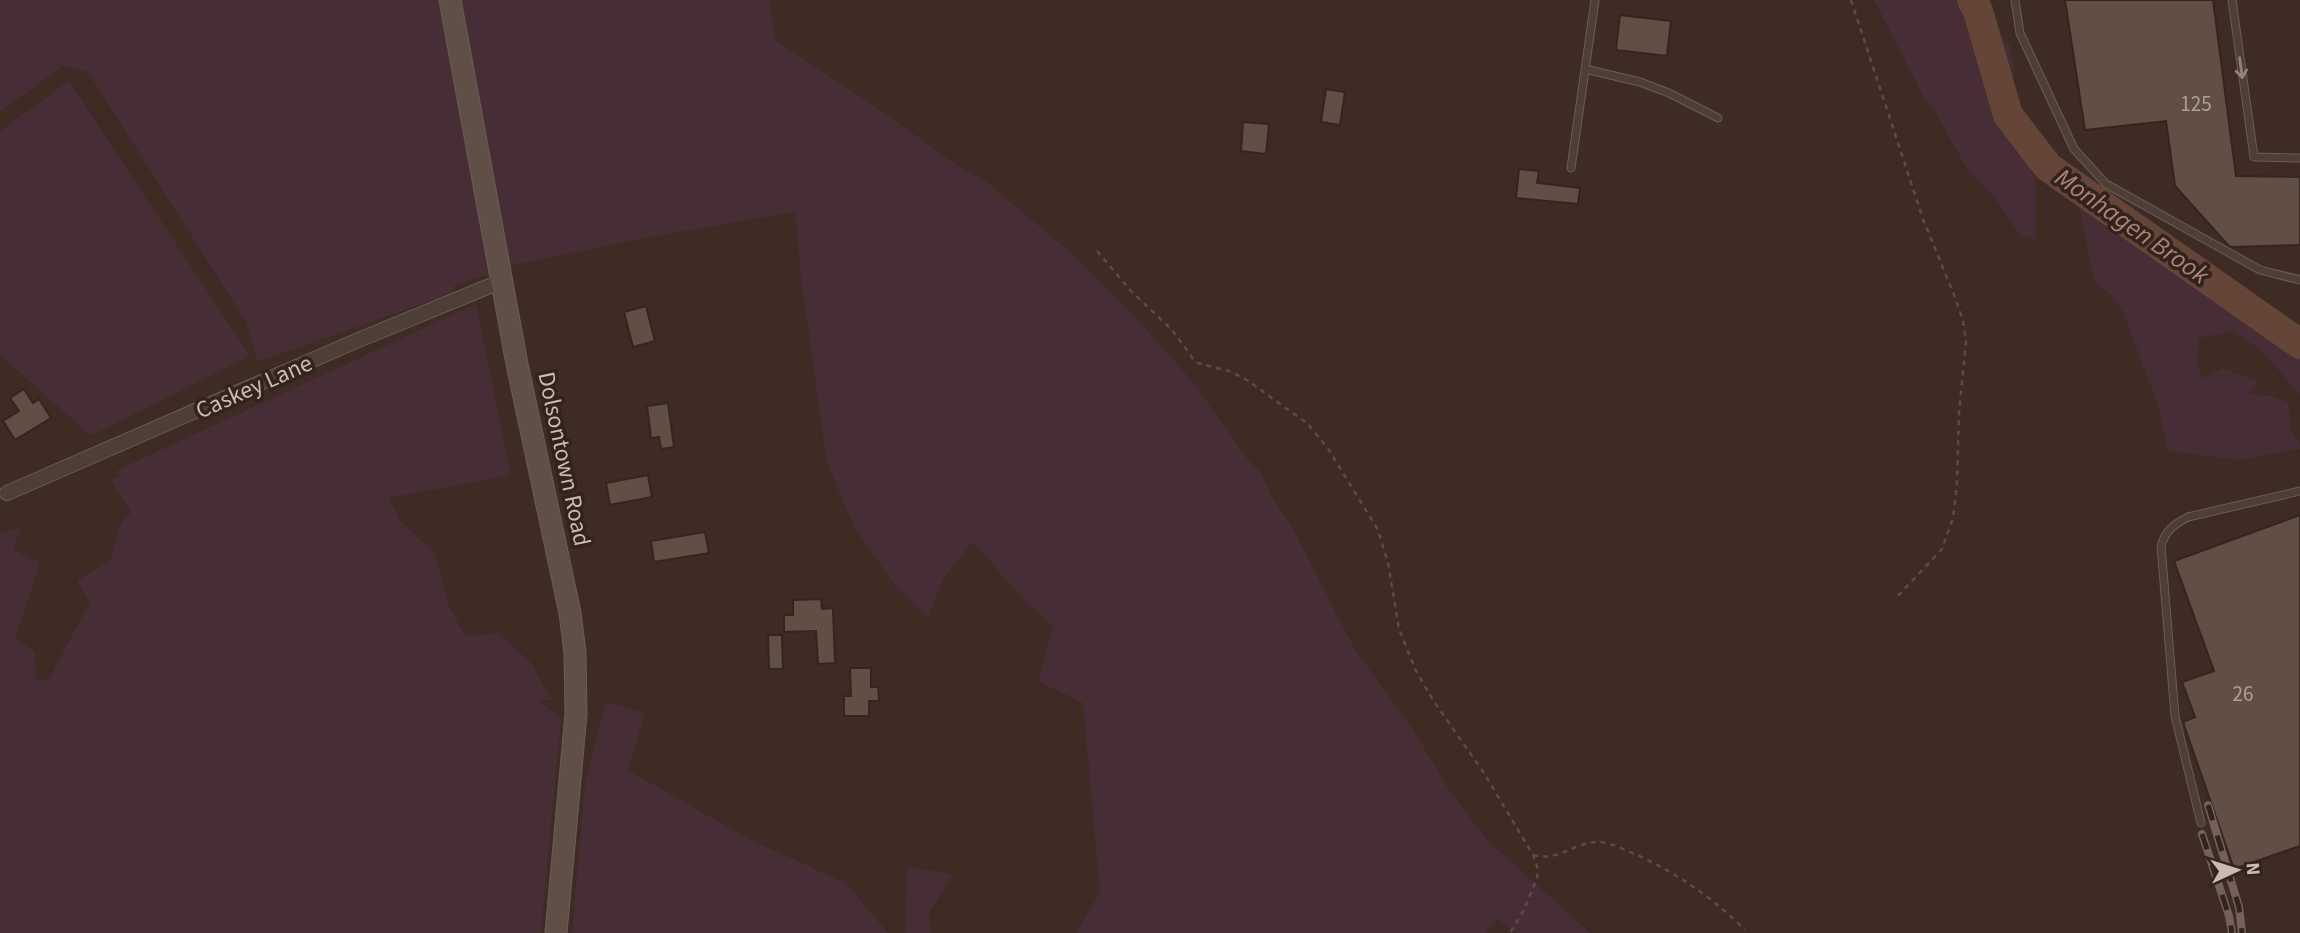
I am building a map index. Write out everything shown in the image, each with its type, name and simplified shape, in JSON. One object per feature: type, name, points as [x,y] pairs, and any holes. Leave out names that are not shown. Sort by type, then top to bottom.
[{"type":"street","name":"Dolsontown Road","points":[[450,0],[502,281],[570,613],[575,652],[576,714],[556,933]]},
{"type":"street","name":"Caskey Lane","points":[[7,493],[356,341],[502,281]]},
{"type":"lane","points":[[1571,169],[1595,0]]},
{"type":"lane","points":[[2015,0],[2020,33],[2074,149],[2106,184],[2260,270],[2300,280]]},
{"type":"lane","points":[[2232,0],[2253,158],[2300,158]]},
{"type":"lane","points":[[1585,69],[1640,82],[1669,93],[1717,118]]},
{"type":"lane","points":[[2201,824],[2175,716],[2161,546],[2166,532],[2188,517],[2300,491]]},
{"type":"path","points":[[1850,0],[1923,219],[1963,320],[1966,341],[1953,518],[1942,549],[1895,599]]},
{"type":"path","points":[[1097,251],[1131,292],[1173,331],[1194,360],[1247,380],[1308,424],[1329,450],[1378,530],[1388,563],[1399,629],[1416,671],[1433,700],[1485,773],[1533,855],[1538,869],[1524,910],[1510,933]]},
{"type":"path","points":[[1533,855],[1545,859],[1598,842],[1624,849],[1679,877],[1715,902],[1745,930]]},
{"type":"shaded area","points":[[0,0],[769,0],[776,41],[889,116],[958,166],[984,180],[1070,252],[1126,307],[1193,382],[1249,461],[1261,473],[1270,493],[1296,534],[1354,648],[1414,731],[1448,788],[1486,839],[1590,933],[1516,933],[1497,919],[1486,933],[1076,933],[1100,892],[1083,703],[1038,681],[1053,627],[1019,595],[973,542],[945,576],[928,617],[892,581],[854,527],[827,463],[802,286],[795,212],[639,239],[514,265],[454,286],[453,293],[258,362],[246,322],[88,72],[59,65],[60,68],[0,112]]},
{"type":"shaded area","points":[[1874,0],[1970,0],[2011,47],[2020,141],[2036,180],[2036,240],[2019,234],[1997,201],[1964,164],[1935,111],[1922,94]]},
{"type":"shaded area","points":[[69,81],[250,356],[91,436],[0,355],[0,131]]},
{"type":"shaded area","points":[[2077,196],[2121,199],[2145,233],[2202,274],[2259,301],[2300,329],[2300,394],[2259,349],[2233,331],[2199,338],[2197,365],[2203,378],[2223,368],[2259,382],[2248,394],[2272,396],[2289,403],[2290,428],[2300,444],[2300,449],[2239,460],[2168,451],[2158,406],[2123,312],[2112,296],[2094,281]]},
{"type":"shaded area","points":[[476,304],[511,475],[389,498],[399,519],[435,554],[448,604],[465,636],[500,633],[531,663],[552,700],[538,700],[561,718],[541,933],[0,933],[0,534],[22,526],[13,549],[40,563],[15,638],[35,652],[36,679],[48,681],[90,602],[77,581],[110,560],[121,523],[131,512],[111,480],[120,476],[117,470]]},
{"type":"shaded area","points":[[606,702],[645,713],[628,770],[751,840],[846,883],[888,933],[572,933],[585,783]]},
{"type":"shaded area","points":[[907,867],[953,874],[929,913],[931,933],[905,933]]},
{"type":"building","points":[[2065,0],[2213,0],[2236,176],[2300,177],[2300,245],[2231,247],[2227,244],[2175,186],[2166,121],[2085,130]]},
{"type":"building","points":[[1620,15],[1671,21],[1667,56],[1616,50]]},
{"type":"building","points":[[1326,89],[1345,92],[1340,125],[1321,122]]},
{"type":"building","points":[[1243,122],[1269,124],[1266,154],[1241,151]]},
{"type":"building","points":[[1519,169],[1539,171],[1537,183],[1580,188],[1578,204],[1516,198]]},
{"type":"building","points":[[646,306],[655,341],[633,347],[624,312]]},
{"type":"building","points":[[24,389],[33,403],[39,399],[51,418],[15,440],[3,421],[19,411],[10,398]]},
{"type":"building","points":[[668,403],[674,447],[661,449],[659,437],[651,438],[647,406]]},
{"type":"building","points":[[648,475],[652,497],[610,505],[606,483]]},
{"type":"building","points":[[2300,515],[2300,846],[2234,869],[2183,722],[2195,717],[2182,682],[2214,671],[2174,561]]},
{"type":"building","points":[[705,532],[709,553],[654,562],[651,541]]},
{"type":"building","points":[[821,599],[822,609],[833,608],[835,663],[818,664],[816,631],[784,632],[784,615],[793,615],[793,600]]},
{"type":"building","points":[[768,635],[782,635],[783,669],[769,669]]},
{"type":"building","points":[[850,668],[871,668],[871,687],[878,687],[879,701],[869,701],[869,716],[844,716],[844,696],[851,696]]},
{"type":"waterway","name":"Monhagen Brook","points":[[1972,0],[1978,11],[2008,115],[2048,167],[2300,344]]},
{"type":"railway","points":[[2208,805],[2239,907],[2242,933]]},
{"type":"railway","points":[[2202,834],[2232,933]]}]
